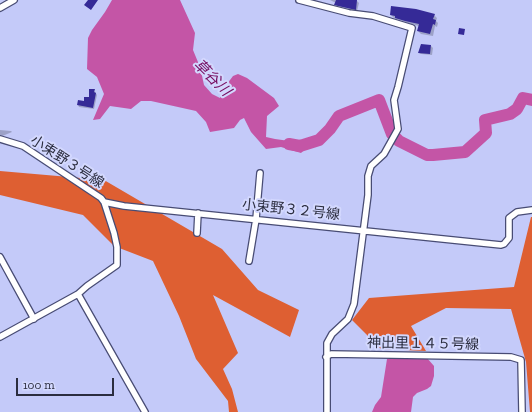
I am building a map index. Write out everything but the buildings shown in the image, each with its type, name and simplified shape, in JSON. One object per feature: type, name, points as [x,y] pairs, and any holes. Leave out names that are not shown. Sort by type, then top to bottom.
[{"type":"street","points":[[0,8],[14,0]]},
{"type":"street","points":[[300,0],[349,13],[373,16],[412,28],[394,100],[398,129],[384,154],[371,166],[368,176],[368,196],[354,304],[348,319],[332,334],[327,343],[327,412]]},
{"type":"street","name":"小束野３号線","points":[[0,139],[23,146],[101,198],[104,202],[117,247],[117,265],[78,294]]},
{"type":"street","points":[[249,261],[256,218],[260,173]]},
{"type":"street","name":"小束野３２号線","points":[[104,202],[124,206],[256,218],[501,245],[504,244],[508,238],[509,218],[517,212],[530,210]]},
{"type":"street","points":[[197,233],[198,213]]},
{"type":"street","points":[[0,257],[34,319]]},
{"type":"street","points":[[0,337],[78,294],[145,412]]},
{"type":"street","name":"神出里１４５号線","points":[[326,357],[332,354],[511,357],[520,360],[522,412]]},
{"type":"shaded area","points":[[112,0],[180,0],[195,33],[193,50],[200,67],[204,85],[212,94],[220,98],[224,88],[233,76],[238,74],[247,78],[274,98],[279,106],[267,116],[266,137],[304,143],[308,146],[301,153],[281,147],[266,149],[251,132],[244,118],[240,120],[234,128],[210,132],[206,122],[196,111],[151,101],[141,101],[131,109],[110,106],[100,119],[93,120],[104,94],[97,77],[87,69],[88,38]]},
{"type":"shaded area","points":[[0,171],[104,180],[222,249],[258,290],[299,310],[290,337],[213,295],[238,353],[223,369],[232,389],[238,412],[229,412],[228,401],[196,359],[179,316],[153,261],[114,246],[83,215],[0,195]]},
{"type":"shaded area","points":[[531,217],[532,412],[530,412],[526,362],[511,309],[446,308],[411,326],[426,351],[381,349],[352,320],[369,298],[514,287]]},
{"type":"shaded area","points":[[427,358],[434,366],[434,376],[431,386],[417,393],[413,397],[411,412],[372,412],[381,397],[387,359]]},
{"type":"waterway","name":"草谷川","points":[[289,144],[300,146],[319,140],[330,129],[339,116],[379,100],[392,134],[399,141],[427,155],[465,152],[486,133],[485,120],[510,114],[517,109],[523,98],[532,100]]}]
